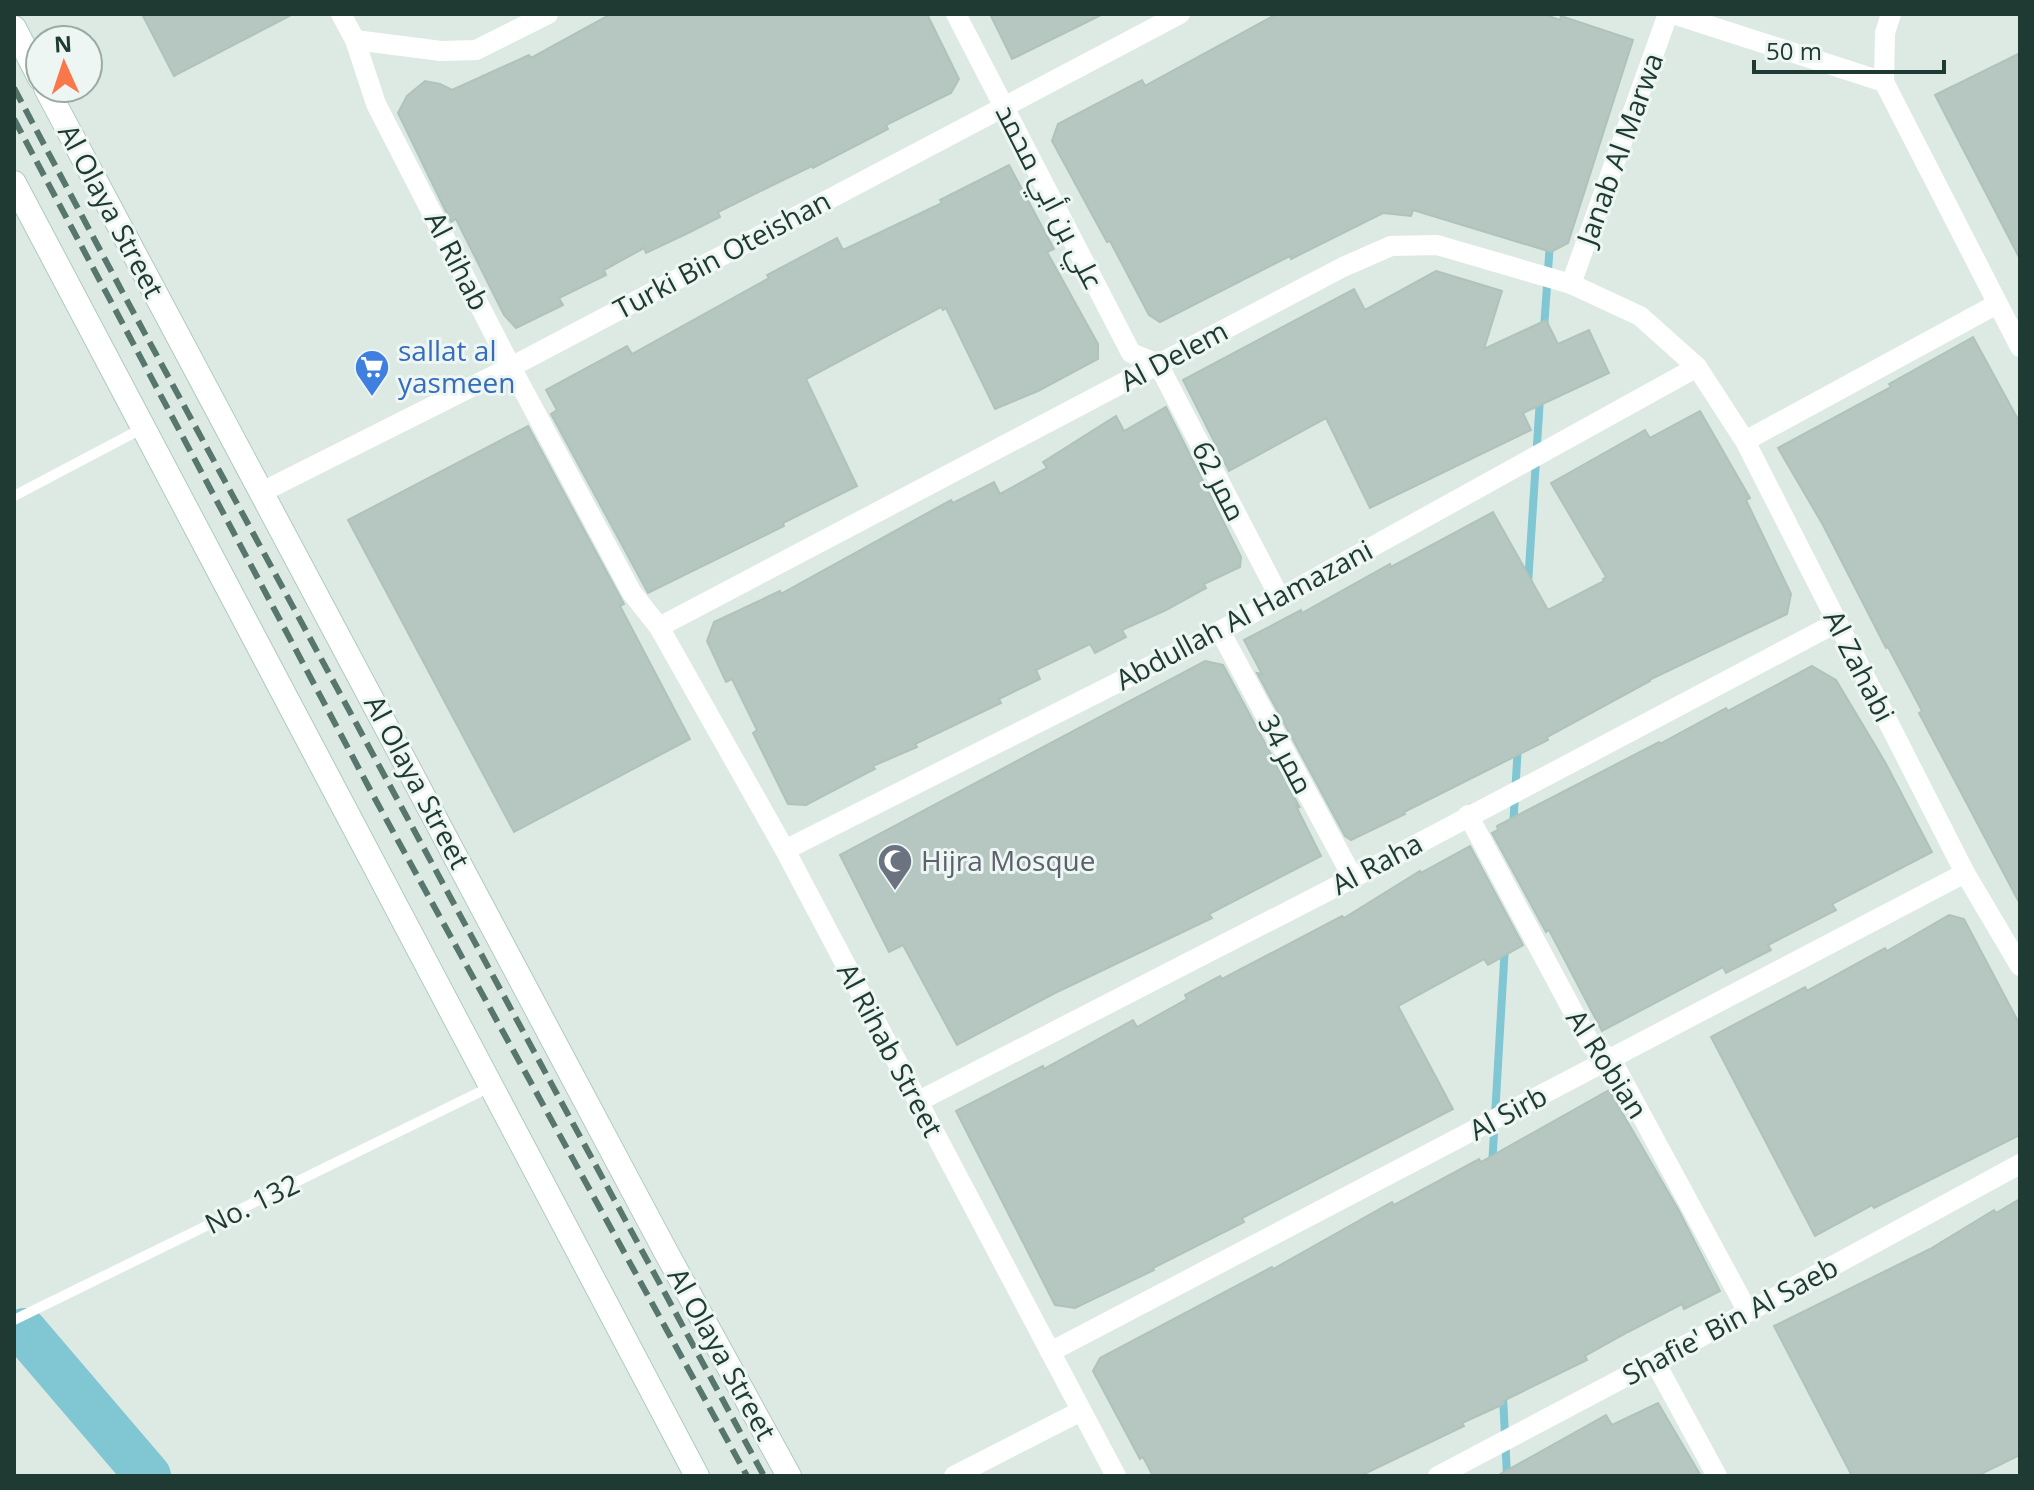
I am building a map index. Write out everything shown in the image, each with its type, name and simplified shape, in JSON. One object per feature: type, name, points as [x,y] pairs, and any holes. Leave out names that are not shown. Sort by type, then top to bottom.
[{"type":"main road","points":[[14,28],[24,47]]},
{"type":"main road","name":"Al Olaya Street","points":[[55,104],[667,1254],[789,1476]]},
{"type":"main road","points":[[14,183],[697,1476]]},
{"type":"street","name":"Al Rihab","points":[[341,14],[355,40],[376,104],[511,367],[632,593],[659,627]]},
{"type":"street","points":[[355,40],[441,51],[476,50],[548,14]]},
{"type":"street","name":"علي بن أبي محمد","points":[[956,14],[1131,353],[1158,364]]},
{"type":"street","name":"Turki Bin Oteishan","points":[[262,492],[511,367],[1180,14]]},
{"type":"street","points":[[1671,14],[1884,82]]},
{"type":"street","name":"Janab Al Marwa","points":[[1571,284],[1671,14]]},
{"type":"street","points":[[1891,14],[1885,33],[1884,82],[2020,347]]},
{"type":"street","name":"Al Delem","points":[[659,627],[1343,267],[1391,246],[1437,245],[1571,284],[1640,316],[1697,367]]},
{"type":"street","points":[[1745,441],[1997,304]]},
{"type":"street","name":"ممر 62","points":[[1158,364],[1280,598]]},
{"type":"street","name":"Al Zahabi","points":[[1697,367],[1745,441],[1965,873],[2020,966]]},
{"type":"street","name":"Abdullah Al Hamazani","points":[[785,850],[1220,631],[1697,367]]},
{"type":"street","name":"Al Raha","points":[[917,1102],[1353,878],[1836,623]]},
{"type":"street","name":"Al Rihab Street","points":[[659,627],[785,850],[1116,1476]]},
{"type":"street","name":"ممر 34","points":[[1220,631],[1353,878]]},
{"type":"street","name":"Al Robian","points":[[1468,815],[1591,1045],[1611,1059],[1748,1312]]},
{"type":"street","name":"Al Sirb","points":[[1050,1352],[1965,873]]},
{"type":"street","name":"Shafie' Bin Al Saeb","points":[[1438,1476],[2020,1164]]},
{"type":"street","points":[[1655,1362],[1717,1476]]},
{"type":"street","points":[[954,1476],[1081,1411]]},
{"type":"lane","points":[[14,496],[145,427]]},
{"type":"lane","name":"No. 132","points":[[14,1320],[490,1086]]},
{"type":"building","points":[[142,14],[293,14],[174,76]]},
{"type":"building","points":[[611,14],[927,14],[959,79],[951,93],[886,125],[888,129],[718,212],[720,217],[686,234],[646,253],[644,248],[604,270],[606,275],[559,298],[563,305],[516,328],[504,315],[456,219],[451,222],[398,113],[407,96],[425,81],[452,90],[529,55],[531,58]]},
{"type":"building","points":[[990,14],[1103,14],[1012,59]]},
{"type":"building","points":[[1277,14],[1543,14],[1560,20],[1561,16],[1633,40],[1568,243],[1551,252],[1413,210],[1411,216],[1383,213],[1160,322],[1149,315],[1052,141],[1058,124],[1142,80],[1145,86]]},
{"type":"building","points":[[2020,53],[2020,259],[1935,95]]},
{"type":"building","points":[[1009,165],[1054,249],[1047,252],[1098,344],[1098,359],[1038,391],[995,409],[946,308],[943,310],[941,307],[806,379],[857,486],[648,593],[551,414],[557,410],[546,390],[627,346],[632,354],[837,238],[843,250],[942,203],[940,200]]},
{"type":"building","points":[[1436,271],[1502,291],[1484,349],[1546,320],[1558,344],[1589,330],[1609,373],[1523,413],[1531,430],[1370,508],[1326,418],[1229,471],[1183,380],[1354,289],[1365,310]]},
{"type":"building","points":[[1973,337],[2020,423],[2020,904],[1919,713],[1922,711],[1823,525],[1778,448],[1891,387],[1889,384]]},
{"type":"building","points":[[1166,407],[1241,557],[1240,567],[1204,584],[1206,588],[1166,610],[1122,630],[1126,637],[1095,653],[1090,644],[1036,670],[1040,679],[999,699],[1001,703],[915,744],[917,747],[873,766],[875,769],[806,805],[788,804],[753,733],[757,730],[732,679],[726,682],[707,641],[714,622],[780,591],[781,594],[951,500],[953,503],[994,482],[1000,494],[1047,468],[1043,462],[1116,416],[1124,431]]},
{"type":"building","points":[[1700,411],[1750,498],[1746,500],[1791,594],[1787,614],[1649,680],[1547,737],[1548,740],[1405,814],[1351,840],[1345,836],[1257,673],[1262,674],[1244,640],[1301,610],[1302,613],[1493,512],[1548,610],[1604,581],[1606,577],[1551,483],[1645,430],[1650,438]]},
{"type":"building","points":[[528,426],[624,604],[620,606],[690,739],[514,832],[348,520]]},
{"type":"building","points":[[1205,661],[1223,665],[1300,808],[1295,804],[1321,856],[1209,914],[1212,918],[1055,993],[957,1045],[903,945],[889,952],[840,855]]},
{"type":"building","points":[[1812,666],[1836,680],[1885,762],[1932,852],[1832,904],[1836,910],[1768,945],[1771,950],[1726,973],[1723,967],[1602,1031],[1549,930],[1546,932],[1492,833],[1498,830],[1497,826]]},
{"type":"building","points":[[1470,846],[1523,945],[1488,965],[1484,959],[1398,1006],[1453,1109],[1242,1218],[1244,1222],[1154,1270],[1075,1308],[1055,1305],[956,1111],[1043,1066],[1044,1069],[1133,1020],[1137,1027],[1187,999],[1185,995],[1342,916],[1344,918],[1420,871]]},
{"type":"building","points":[[1949,915],[1964,919],[2020,1025],[2020,1135],[1874,1208],[1872,1205],[1815,1236],[1711,1037],[1805,987],[1807,991],[1885,948],[1887,951]]},
{"type":"building","points":[[1609,1090],[1678,1209],[1720,1291],[1684,1309],[1682,1304],[1585,1356],[1587,1360],[1462,1423],[1464,1426],[1360,1476],[1153,1476],[1143,1457],[1140,1459],[1093,1371],[1100,1358],[1273,1269],[1392,1202],[1394,1205],[1479,1159],[1481,1162]]},
{"type":"building","points":[[2020,1199],[2020,1455],[1977,1476],[1852,1476],[1774,1326],[1930,1249],[1994,1210],[1996,1213]]},
{"type":"building","points":[[1658,1403],[1701,1476],[1497,1476],[1606,1415],[1612,1425]]},
{"type":"waterway","points":[[1544,329],[1550,242]]},
{"type":"waterway","points":[[1528,584],[1540,398]]},
{"type":"waterway","points":[[1513,828],[1518,745]]},
{"type":"waterway","points":[[1492,1167],[1505,945]]},
{"type":"waterway","points":[[24,1331],[148,1476]]},
{"type":"waterway","points":[[1503,1396],[1507,1476]]},
{"type":"railway","points":[[14,88],[764,1476]]},
{"type":"railway","points":[[14,119],[374,797],[747,1476]]},
{"type":"place","name":"sallat al yasmeen","points":[[372,398]]},
{"type":"place","name":"Hijra Mosque","points":[[895,892]]}]
